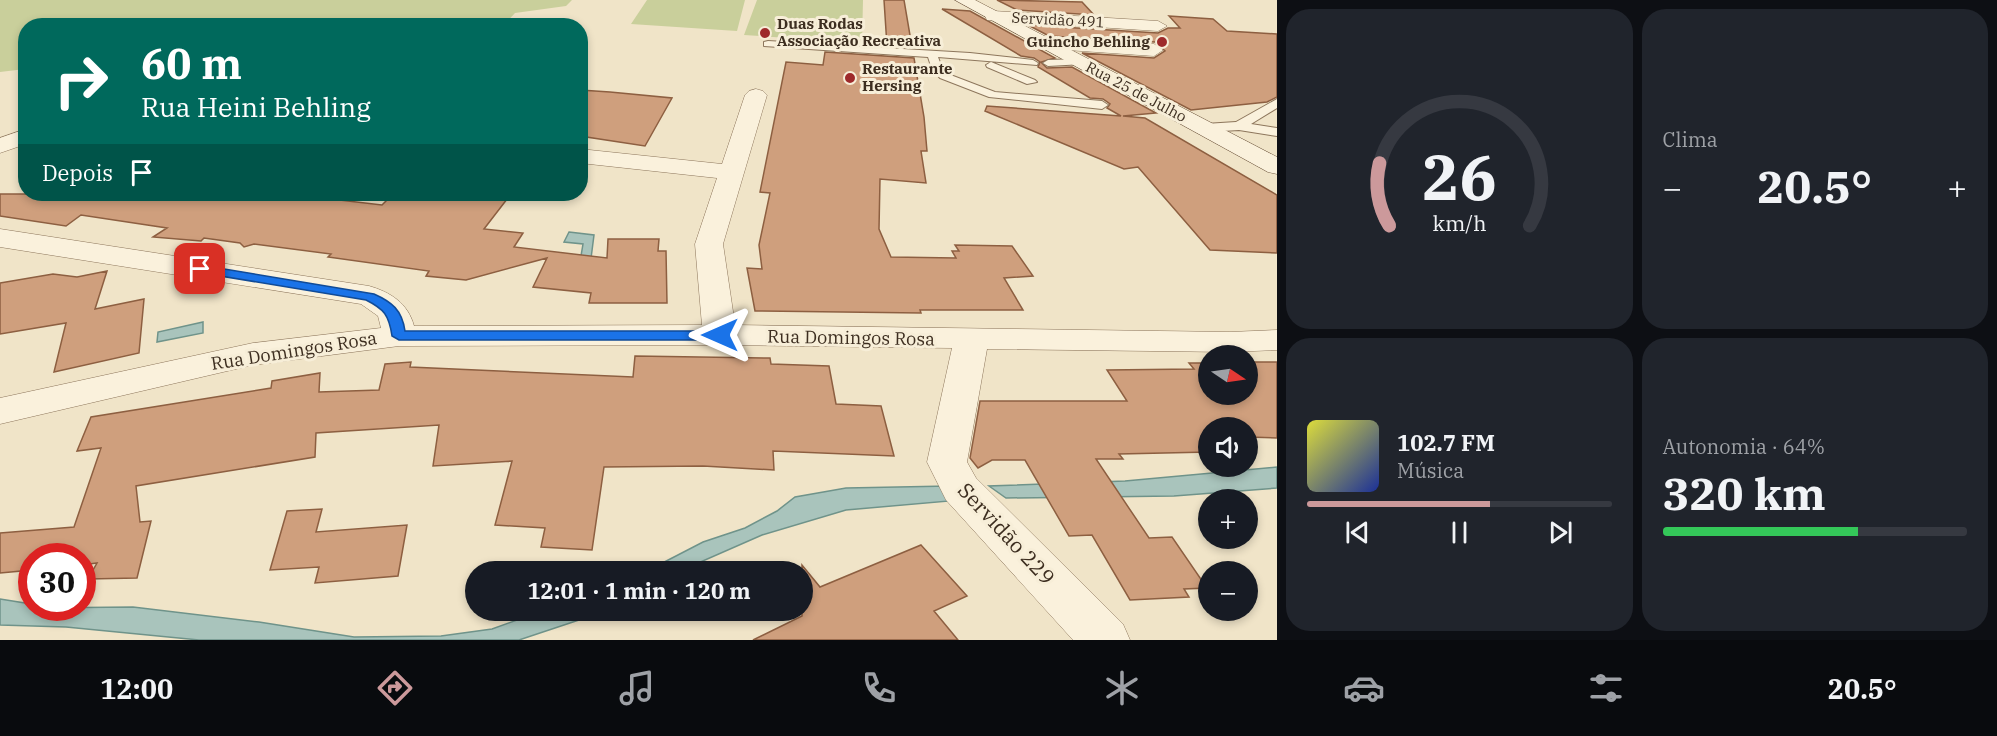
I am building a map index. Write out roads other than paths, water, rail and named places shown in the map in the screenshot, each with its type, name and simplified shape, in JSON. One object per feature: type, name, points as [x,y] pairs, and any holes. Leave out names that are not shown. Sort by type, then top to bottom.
[{"type":"street","name":"Rua 25 de Julho","points":[[963,0],[993,16],[1047,53],[1080,62],[1204,129],[1240,136],[1277,167]]},
{"type":"street","name":"Servidão 491","points":[[993,16],[1158,26]]},
{"type":"street","points":[[1047,53],[1154,50]]},
{"type":"street","points":[[720,335],[709,244],[756,95]]},
{"type":"street","points":[[1240,136],[1277,160]]},
{"type":"street","points":[[0,146],[18,138]]},
{"type":"street","points":[[588,157],[731,172]]},
{"type":"street","points":[[0,238],[369,296],[388,306],[397,319],[399,336]]},
{"type":"street","name":"Rua Domingos Rosa","points":[[0,411],[253,354],[399,336],[720,335],[971,340],[1230,342],[1277,340]]},
{"type":"street","name":"Servidão 229","points":[[971,340],[947,462],[961,489],[1105,640]]},
{"type":"lane","points":[[768,44],[970,56],[1027,63],[1031,82],[1041,100]]},
{"type":"lane","points":[[932,54],[939,72],[944,76],[993,95],[1102,105]]},
{"type":"lane","points":[[970,56],[1031,82]]},
{"type":"lane","points":[[1240,136],[1277,103]]},
{"type":"lane","points":[[1240,136],[1277,132]]},
{"type":"water","points":[[569,232],[594,235],[589,274],[578,274],[583,244],[564,242]]},
{"type":"water","points":[[203,322],[203,333],[157,342],[158,332]]},
{"type":"water","points":[[1277,467],[1277,488],[1198,489],[1198,494],[1174,496],[1006,498],[989,486],[1125,481],[1198,474],[1198,477],[1258,477],[1258,469]]},
{"type":"water","points":[[949,486],[961,500],[846,510],[762,535],[703,561],[666,561],[703,542],[745,528],[777,511],[795,497],[846,488]]},
{"type":"water","points":[[0,599],[18,602],[18,621],[96,621],[96,607],[133,607],[259,622],[354,637],[441,636],[492,629],[514,621],[576,621],[519,640],[199,640],[66,627],[0,625]]},
{"type":"place","name":"Duas Rodas Associação Recreativa","points":[[765,33]]},
{"type":"place","name":"Guincho Behling","points":[[1162,42]]},
{"type":"place","name":"Restaurante Hersing","points":[[850,78]]}]
